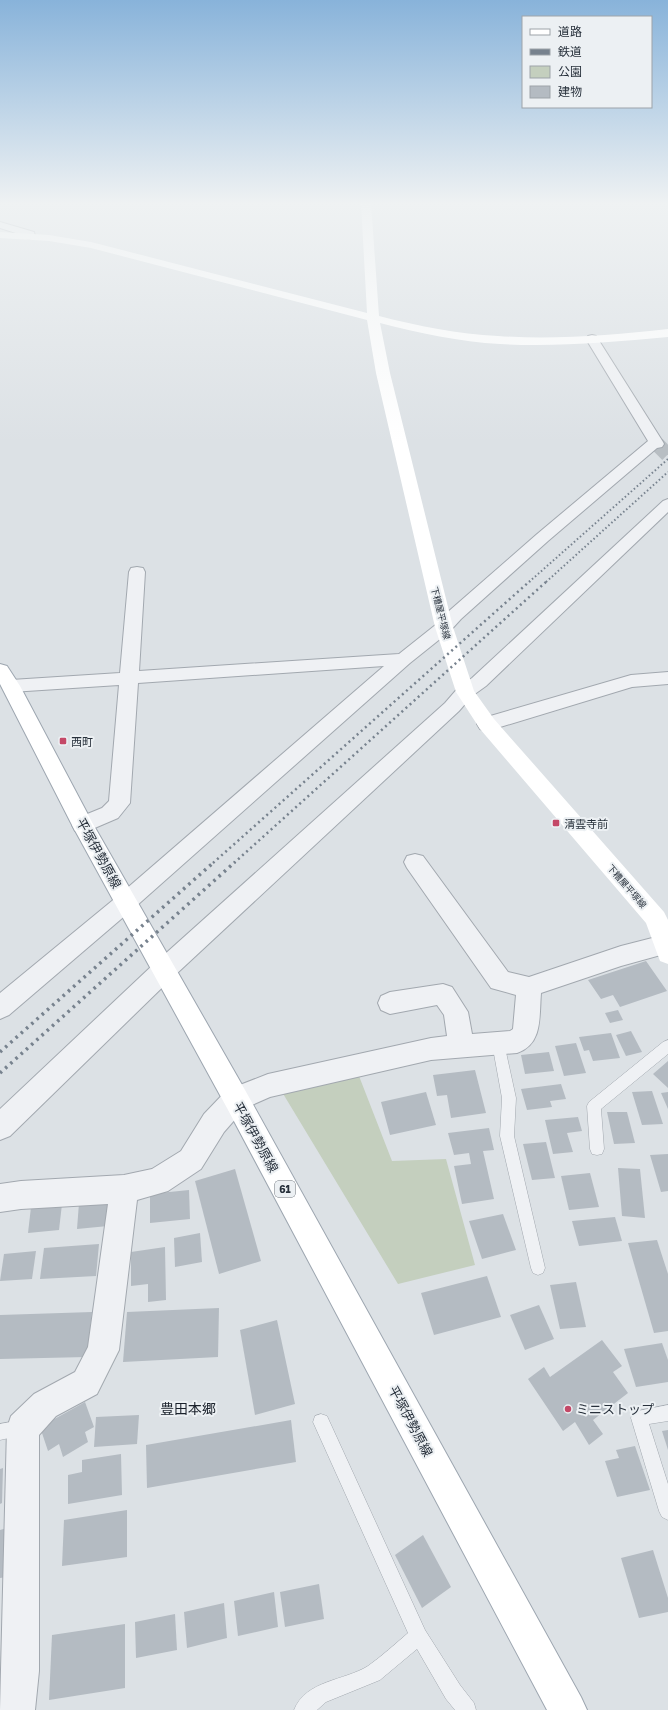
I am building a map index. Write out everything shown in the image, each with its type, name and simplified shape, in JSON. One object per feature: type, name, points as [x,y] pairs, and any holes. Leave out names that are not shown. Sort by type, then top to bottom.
[{"type":"main road","points":[[237,283],[373,318],[441,333],[476,338],[537,340],[592,339],[668,333]]},
{"type":"main road","name":"下糟屋平塚線","points":[[371,283],[373,318],[384,373],[444,627],[465,692],[487,724],[662,920],[666,950]]},
{"type":"main road","name":"平塚伊勢原線","points":[[4,678],[126,902],[236,1099],[568,1710]]},
{"type":"street","points":[[0,1008],[126,902],[404,659],[444,627],[455,615],[542,538],[656,443],[592,339]]},
{"type":"street","points":[[0,1127],[164,970],[452,707],[465,692],[479,682],[668,504]]},
{"type":"street","points":[[84,825],[110,813],[119,803],[137,572]]},
{"type":"street","points":[[4,678],[129,678],[404,659]]},
{"type":"street","points":[[487,724],[631,681],[668,678]]},
{"type":"street","points":[[415,862],[500,981],[529,987],[621,956],[666,950]]},
{"type":"street","points":[[0,1198],[21,1195],[124,1189],[158,1181],[191,1160],[214,1123],[236,1099],[268,1086],[431,1049],[517,1042],[525,1033],[529,987]]},
{"type":"street","points":[[390,1003],[443,994],[456,1012],[461,1046]]},
{"type":"street","points":[[11,1705],[20,1671],[12,1430],[45,1405],[86,1383],[103,1350],[124,1189]]},
{"type":"lane","points":[[498,1043],[509,1098],[507,1136],[538,1268]]},
{"type":"lane","points":[[597,1149],[594,1106],[668,1046]]},
{"type":"lane","points":[[668,1413],[639,1418],[668,1510]]},
{"type":"lane","points":[[321,1422],[419,1636],[453,1692],[467,1710]]},
{"type":"lane","points":[[303,1710],[319,1694],[373,1673],[419,1636]]},
{"type":"green space","points":[[359,1076],[392,1161],[446,1159],[475,1265],[398,1284],[282,1092]]},
{"type":"building","points":[[646,961],[667,991],[620,1007],[613,995],[601,999],[588,980]]},
{"type":"building","points":[[618,1010],[623,1020],[610,1023],[605,1013]]},
{"type":"building","points":[[631,1031],[642,1052],[626,1056],[616,1035]]},
{"type":"building","points":[[611,1033],[620,1058],[593,1061],[589,1050],[584,1051],[579,1037]]},
{"type":"building","points":[[576,1043],[586,1073],[564,1076],[555,1046]]},
{"type":"building","points":[[549,1052],[554,1071],[525,1074],[521,1055]]},
{"type":"building","points":[[668,1061],[668,1088],[653,1074]]},
{"type":"building","points":[[475,1070],[486,1113],[451,1118],[447,1095],[437,1096],[433,1075]]},
{"type":"building","points":[[561,1084],[566,1099],[550,1101],[552,1107],[527,1110],[521,1089]]},
{"type":"building","points":[[652,1091],[663,1124],[642,1125],[632,1092]]},
{"type":"building","points":[[426,1092],[436,1125],[390,1135],[381,1102]]},
{"type":"building","points":[[668,1092],[668,1109],[661,1093]]},
{"type":"building","points":[[607,1112],[627,1112],[635,1143],[614,1144]]},
{"type":"building","points":[[578,1117],[582,1131],[567,1133],[573,1152],[553,1154],[545,1120]]},
{"type":"building","points":[[489,1128],[494,1150],[483,1151],[494,1199],[462,1204],[454,1166],[471,1164],[469,1153],[454,1155],[448,1133]]},
{"type":"building","points":[[546,1142],[555,1178],[532,1180],[523,1144]]},
{"type":"building","points":[[668,1154],[668,1191],[661,1192],[650,1155]]},
{"type":"building","points":[[618,1168],[640,1169],[645,1218],[622,1216]]},
{"type":"building","points":[[235,1169],[261,1261],[219,1274],[195,1181]]},
{"type":"building","points":[[590,1173],[599,1207],[569,1210],[561,1176]]},
{"type":"building","points":[[189,1190],[190,1219],[150,1223],[150,1194]]},
{"type":"building","points":[[110,1200],[108,1226],[77,1229],[79,1203]]},
{"type":"building","points":[[62,1204],[59,1230],[28,1233],[31,1207]]},
{"type":"building","points":[[503,1214],[516,1250],[482,1259],[469,1221]]},
{"type":"building","points":[[615,1217],[622,1241],[579,1246],[572,1221]]},
{"type":"building","points":[[200,1233],[202,1262],[175,1267],[174,1238]]},
{"type":"building","points":[[657,1240],[668,1274],[668,1331],[654,1333],[628,1243]]},
{"type":"building","points":[[99,1244],[96,1276],[40,1279],[44,1248]]},
{"type":"building","points":[[165,1247],[166,1300],[148,1302],[148,1284],[131,1286],[131,1252]]},
{"type":"building","points":[[36,1251],[32,1279],[0,1281],[4,1254]]},
{"type":"building","points":[[487,1276],[501,1317],[434,1335],[421,1293]]},
{"type":"building","points":[[576,1282],[586,1327],[560,1329],[550,1285]]},
{"type":"building","points":[[539,1305],[554,1339],[525,1350],[510,1315]]},
{"type":"building","points":[[219,1308],[218,1357],[123,1362],[127,1312]]},
{"type":"building","points":[[92,1312],[87,1357],[0,1359],[0,1315]]},
{"type":"building","points":[[277,1320],[295,1404],[255,1415],[240,1330]]},
{"type":"building","points":[[602,1340],[622,1366],[613,1372],[628,1393],[593,1420],[603,1434],[589,1445],[575,1422],[563,1431],[528,1379],[544,1367],[550,1377]]},
{"type":"building","points":[[662,1343],[668,1360],[668,1382],[636,1387],[624,1349]]},
{"type":"building","points":[[85,1402],[94,1427],[85,1432],[88,1442],[63,1457],[59,1444],[48,1451],[40,1427]]},
{"type":"building","points":[[139,1415],[137,1444],[94,1447],[96,1417]]},
{"type":"building","points":[[291,1420],[296,1462],[147,1488],[146,1445]]},
{"type":"building","points":[[668,1430],[668,1450],[662,1431]]},
{"type":"building","points":[[635,1446],[650,1490],[617,1497],[605,1461],[619,1458],[616,1450]]},
{"type":"building","points":[[121,1454],[122,1495],[68,1504],[68,1475],[82,1472],[82,1460]]},
{"type":"building","points":[[3,1468],[2,1503],[0,1504],[0,1469]]},
{"type":"building","points":[[127,1510],[127,1557],[62,1566],[64,1520]]},
{"type":"building","points":[[7,1528],[7,1577],[0,1578],[0,1530]]},
{"type":"building","points":[[423,1535],[451,1587],[422,1608],[395,1555]]},
{"type":"building","points":[[653,1550],[668,1598],[668,1612],[639,1618],[621,1558]]},
{"type":"building","points":[[319,1584],[324,1619],[285,1627],[280,1592]]},
{"type":"building","points":[[274,1592],[278,1627],[238,1636],[234,1601]]},
{"type":"building","points":[[224,1603],[227,1638],[187,1648],[184,1612]]},
{"type":"building","points":[[175,1614],[177,1650],[136,1658],[135,1622]]},
{"type":"building","points":[[125,1624],[125,1688],[49,1700],[52,1635]]},
{"type":"tunnel","points":[[657,444],[668,455]]},
{"type":"railway","points":[[529,582],[668,459]]},
{"type":"railway","points":[[546,582],[668,472]]},
{"type":"railway","points":[[213,863],[530,581]]},
{"type":"railway","points":[[234,863],[547,581]]},
{"type":"railway","points":[[0,1052],[214,862]]},
{"type":"railway","points":[[0,1073],[235,862]]},
{"type":"place","name":"西町","points":[[63,741]]},
{"type":"place","name":"清雲寺前","points":[[556,823]]},
{"type":"place","name":"ミニストップ","points":[[568,1409]]},
{"type":"district","name":"豊田本郷","points":[[188,1408]]}]
